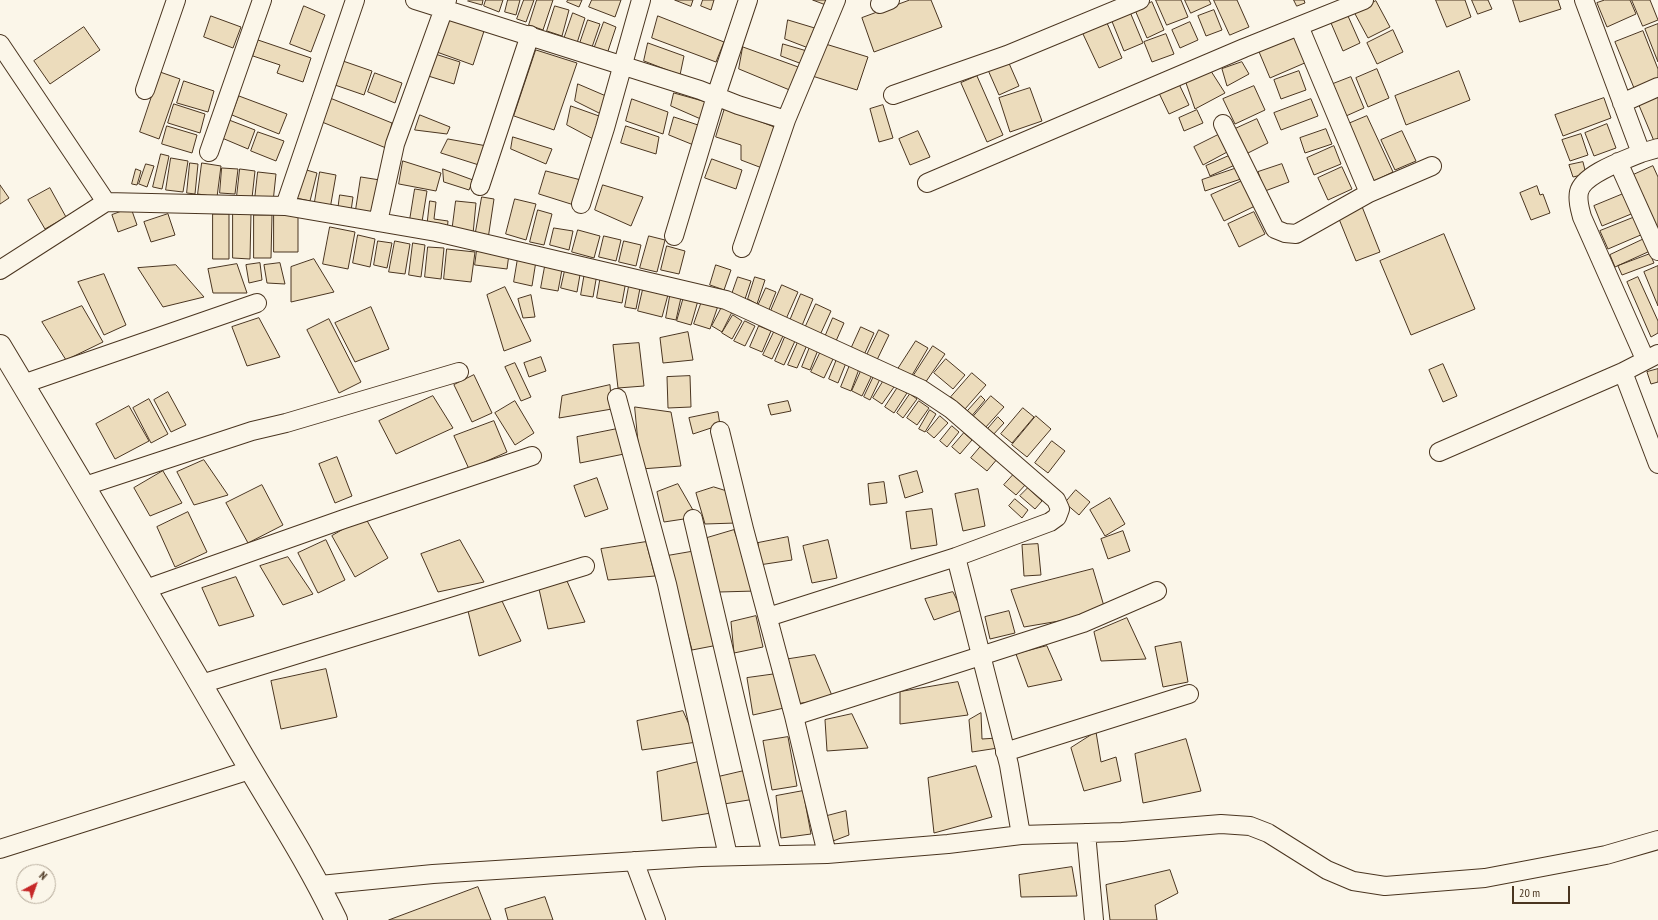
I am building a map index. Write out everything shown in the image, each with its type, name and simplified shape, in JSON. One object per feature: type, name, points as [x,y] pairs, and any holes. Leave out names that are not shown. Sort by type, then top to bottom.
[{"type":"street","points":[[145,90],[176,0]]},
{"type":"street","points":[[209,152],[262,0]]},
{"type":"street","points":[[285,206],[355,0]]},
{"type":"street","points":[[415,0],[446,5],[530,35],[786,120]]},
{"type":"street","points":[[581,204],[624,65],[641,0]]},
{"type":"street","points":[[674,236],[716,96],[748,0]]},
{"type":"street","points":[[742,248],[786,120],[836,0]]},
{"type":"street","points":[[893,95],[1007,55],[1140,0]]},
{"type":"street","points":[[928,183],[1054,128],[1364,0]]},
{"type":"street","points":[[1439,452],[1623,372],[1651,357],[1582,217],[1578,201],[1579,191],[1587,180],[1618,162],[1650,151],[1622,103],[1584,0]]},
{"type":"street","points":[[378,222],[395,144],[446,5]]},
{"type":"street","points":[[1299,26],[1369,193]]},
{"type":"street","points":[[480,186],[530,35]]},
{"type":"street","points":[[0,44],[106,202]]},
{"type":"street","points":[[1622,103],[1658,87]]},
{"type":"street","points":[[1223,124],[1275,229],[1286,233],[1296,234],[1369,193],[1432,166]]},
{"type":"street","points":[[1618,162],[1658,251]]},
{"type":"street","points":[[0,270],[106,202],[285,206],[443,234],[726,300],[921,389],[951,410],[1056,500],[1060,508],[1057,517],[1050,522],[956,557],[768,617]]},
{"type":"street","points":[[23,384],[257,303]]},
{"type":"street","points":[[0,346],[85,486],[250,770],[320,885],[336,920]]},
{"type":"street","points":[[85,486],[252,431],[286,423],[459,372]]},
{"type":"street","points":[[1623,372],[1658,464]]},
{"type":"street","points":[[617,398],[667,584],[728,856]]},
{"type":"street","points":[[720,432],[744,529],[794,716],[827,854]]},
{"type":"street","points":[[146,589],[344,519],[532,456]]},
{"type":"street","points":[[693,519],[772,855]]},
{"type":"street","points":[[956,557],[1005,752],[1022,835]]},
{"type":"street","points":[[201,684],[585,566]]},
{"type":"street","points":[[794,716],[1083,623],[1157,591]]},
{"type":"street","points":[[1005,752],[1189,694]]},
{"type":"street","points":[[0,849],[250,770]]},
{"type":"street","points":[[320,885],[433,874],[634,861],[728,856],[827,854],[948,844],[1022,835],[1122,832],[1220,824],[1250,826],[1268,833],[1327,870],[1353,881],[1385,886],[1484,878],[1606,855],[1658,840]]},
{"type":"street","points":[[1086,833],[1094,920]]},
{"type":"street","points":[[634,861],[656,920]]},
{"type":"building","points":[[483,0],[482,5],[468,1]]},
{"type":"building","points":[[486,0],[503,0],[499,12],[484,6]]},
{"type":"building","points":[[508,0],[520,0],[516,15],[505,12]]},
{"type":"building","points":[[524,0],[534,0],[526,22],[517,19]]},
{"type":"building","points":[[537,0],[553,0],[543,30],[529,25]]},
{"type":"building","points":[[568,0],[582,0],[579,7],[567,2]]},
{"type":"building","points":[[592,0],[621,0],[615,17],[589,7]]},
{"type":"building","points":[[675,0],[693,0],[691,6]]},
{"type":"building","points":[[703,0],[714,0],[711,10],[701,6]]},
{"type":"building","points":[[813,0],[829,0],[827,5]]},
{"type":"building","points":[[910,0],[931,0],[942,27],[874,52],[862,18]]},
{"type":"building","points":[[1156,0],[1181,0],[1188,17],[1167,25]]},
{"type":"building","points":[[1185,0],[1209,0],[1211,4],[1191,13]]},
{"type":"building","points":[[1214,0],[1237,0],[1249,27],[1230,35]]},
{"type":"building","points":[[1294,0],[1304,0],[1305,3],[1297,6]]},
{"type":"building","points":[[1436,0],[1465,0],[1471,17],[1447,27]]},
{"type":"building","points":[[1472,0],[1488,0],[1492,9],[1478,14]]},
{"type":"building","points":[[1513,0],[1558,0],[1561,9],[1520,22]]},
{"type":"building","points":[[1605,0],[1630,0],[1636,14],[1607,27],[1597,3]]},
{"type":"building","points":[[1632,0],[1650,0],[1658,20],[1643,26]]},
{"type":"building","points":[[1376,1],[1390,27],[1368,38],[1354,12]]},
{"type":"building","points":[[1152,2],[1164,30],[1147,38],[1135,10]]},
{"type":"building","points":[[304,6],[325,15],[311,52],[290,44]]},
{"type":"building","points":[[555,6],[569,10],[562,36],[547,31]]},
{"type":"building","points":[[1214,10],[1222,30],[1206,36],[1198,16]]},
{"type":"building","points":[[1130,12],[1143,43],[1124,51],[1111,19]]},
{"type":"building","points":[[573,13],[585,18],[577,43],[564,39]]},
{"type":"building","points":[[446,14],[485,28],[473,65],[434,51]]},
{"type":"building","points":[[211,16],[241,27],[233,48],[204,37]]},
{"type":"building","points":[[658,16],[724,42],[716,62],[652,38]]},
{"type":"building","points":[[1348,16],[1360,43],[1343,51],[1331,23]]},
{"type":"building","points":[[588,20],[600,24],[591,50],[579,46]]},
{"type":"building","points":[[788,20],[818,29],[811,49],[785,39]]},
{"type":"building","points":[[604,22],[616,27],[607,54],[594,49]]},
{"type":"building","points":[[1190,22],[1198,40],[1180,48],[1172,30]]},
{"type":"building","points":[[1107,23],[1122,58],[1099,68],[1083,34]]},
{"type":"building","points":[[1658,24],[1658,62],[1645,29]]},
{"type":"building","points":[[84,27],[100,50],[50,84],[34,61]]},
{"type":"building","points":[[1393,30],[1403,52],[1377,64],[1367,43]]},
{"type":"building","points":[[1294,31],[1307,62],[1270,78],[1257,47]]},
{"type":"building","points":[[1643,31],[1658,69],[1658,79],[1634,88],[1615,42]]},
{"type":"building","points":[[1166,34],[1174,54],[1152,62],[1144,42]]},
{"type":"building","points":[[258,40],[311,58],[303,82],[277,73],[280,65],[253,56]]},
{"type":"building","points":[[819,42],[868,57],[857,90],[809,75]]},
{"type":"building","points":[[648,43],[684,56],[680,75],[644,61]]},
{"type":"building","points":[[783,44],[807,51],[802,64],[781,56]]},
{"type":"building","points":[[743,47],[801,68],[792,91],[739,69]]},
{"type":"building","points":[[536,50],[577,63],[554,130],[514,116]]},
{"type":"building","points":[[432,53],[460,62],[454,84],[425,75]]},
{"type":"building","points":[[340,60],[372,71],[364,95],[332,84]]},
{"type":"building","points":[[1008,61],[1019,86],[999,95],[988,70]]},
{"type":"building","points":[[1242,62],[1249,74],[1227,86],[1222,69]]},
{"type":"building","points":[[1209,68],[1225,93],[1195,109],[1185,80]]},
{"type":"building","points":[[1377,69],[1389,98],[1368,107],[1356,78]]},
{"type":"building","points":[[1299,71],[1306,90],[1281,99],[1274,80]]},
{"type":"building","points":[[1459,71],[1470,100],[1406,125],[1395,96]]},
{"type":"building","points":[[160,72],[180,79],[159,139],[140,132]]},
{"type":"building","points":[[375,73],[402,83],[395,103],[368,92]]},
{"type":"building","points":[[977,76],[1003,135],[987,142],[961,83]]},
{"type":"building","points":[[1351,77],[1364,108],[1346,116],[1333,84]]},
{"type":"building","points":[[184,81],[214,91],[208,112],[177,103]]},
{"type":"building","points":[[1178,82],[1189,105],[1169,114],[1158,91]]},
{"type":"building","points":[[578,84],[606,96],[605,116],[575,101]]},
{"type":"building","points":[[1254,86],[1265,110],[1235,124],[1223,99]]},
{"type":"building","points":[[1030,88],[1042,121],[1010,132],[999,98]]},
{"type":"building","points":[[674,93],[710,103],[703,120],[671,106]]},
{"type":"building","points":[[1658,95],[1658,139],[1654,141],[1638,103]]},
{"type":"building","points":[[239,96],[287,114],[279,134],[232,115]]},
{"type":"building","points":[[330,98],[392,123],[386,148],[322,122]]},
{"type":"building","points":[[1604,98],[1611,118],[1563,136],[1555,115]]},
{"type":"building","points":[[632,99],[668,112],[663,134],[626,121]]},
{"type":"building","points":[[1311,99],[1318,116],[1281,130],[1274,113]]},
{"type":"building","points":[[174,104],[205,114],[200,133],[168,123]]},
{"type":"building","points":[[883,105],[893,138],[879,142],[870,109]]},
{"type":"building","points":[[571,106],[599,116],[595,140],[567,125]]},
{"type":"building","points":[[725,108],[777,128],[762,168],[741,160],[741,145],[716,137]]},
{"type":"building","points":[[1197,110],[1203,123],[1184,131],[1179,118]]},
{"type":"building","points":[[420,115],[450,127],[447,134],[415,130]]},
{"type":"building","points":[[1367,116],[1393,172],[1374,181],[1348,124]]},
{"type":"building","points":[[674,117],[701,126],[696,146],[669,135]]},
{"type":"building","points":[[1257,119],[1268,143],[1246,154],[1235,129]]},
{"type":"building","points":[[229,120],[255,130],[248,149],[222,138]]},
{"type":"building","points":[[1607,124],[1616,148],[1594,156],[1585,133]]},
{"type":"building","points":[[167,126],[197,135],[192,153],[162,144]]},
{"type":"building","points":[[626,126],[659,137],[656,154],[621,143]]},
{"type":"building","points":[[1326,129],[1332,144],[1305,153],[1300,138]]},
{"type":"building","points":[[918,131],[930,157],[910,165],[899,139]]},
{"type":"building","points":[[1402,131],[1416,161],[1395,170],[1381,140]]},
{"type":"building","points":[[258,132],[284,141],[276,161],[251,151]]},
{"type":"building","points":[[1220,134],[1229,151],[1203,165],[1194,147]]},
{"type":"building","points":[[1581,134],[1588,155],[1570,161],[1562,140]]},
{"type":"building","points":[[513,137],[552,149],[546,164],[511,149]]},
{"type":"building","points":[[448,139],[487,146],[482,166],[441,153]]},
{"type":"building","points":[[1334,146],[1341,164],[1314,175],[1307,158]]},
{"type":"building","points":[[161,154],[169,156],[162,189],[153,187]]},
{"type":"building","points":[[1231,155],[1235,165],[1210,176],[1206,166]]},
{"type":"building","points":[[171,158],[188,161],[183,192],[166,190]]},
{"type":"building","points":[[712,159],[742,170],[736,189],[705,178]]},
{"type":"building","points":[[403,161],[441,173],[436,191],[399,184]]},
{"type":"building","points":[[1583,162],[1586,174],[1573,177],[1569,165]]},
{"type":"building","points":[[190,163],[198,164],[195,194],[187,193]]},
{"type":"building","points":[[202,163],[221,166],[217,197],[198,194]]},
{"type":"building","points":[[146,164],[154,166],[147,187],[139,184]]},
{"type":"building","points":[[1282,164],[1289,182],[1265,191],[1258,172]]},
{"type":"building","points":[[1653,166],[1658,177],[1658,234],[1631,176]]},
{"type":"building","points":[[1342,167],[1352,189],[1328,200],[1318,178]]},
{"type":"building","points":[[222,168],[238,169],[235,194],[220,193]]},
{"type":"building","points":[[1237,168],[1241,179],[1205,191],[1202,180]]},
{"type":"building","points":[[136,169],[141,171],[137,185],[132,184]]},
{"type":"building","points":[[240,169],[255,171],[252,198],[237,196]]},
{"type":"building","points":[[303,169],[317,173],[310,201],[296,198]]},
{"type":"building","points":[[443,169],[473,180],[469,190],[444,182]]},
{"type":"building","points":[[546,171],[581,180],[574,205],[539,194]]},
{"type":"building","points":[[258,172],[276,174],[273,202],[255,199]]},
{"type":"building","points":[[320,172],[336,175],[330,209],[314,207]]},
{"type":"building","points":[[361,177],[380,180],[375,219],[355,216]]},
{"type":"building","points":[[1242,181],[1255,206],[1224,221],[1211,195]]},
{"type":"building","points":[[0,185],[9,198],[0,204]]},
{"type":"building","points":[[603,185],[643,197],[631,226],[595,210]]},
{"type":"building","points":[[1537,186],[1540,195],[1543,194],[1550,213],[1531,220],[1520,193]]},
{"type":"building","points":[[50,188],[66,217],[45,229],[28,200]]},
{"type":"building","points":[[415,189],[427,191],[421,228],[409,226]]},
{"type":"building","points":[[1628,192],[1636,212],[1602,226],[1594,206]]},
{"type":"building","points":[[340,195],[353,197],[351,211],[338,210]]},
{"type":"building","points":[[482,197],[494,199],[488,239],[475,237]]},
{"type":"building","points":[[515,199],[536,204],[526,240],[506,234]]},
{"type":"building","points":[[430,201],[436,202],[434,219],[448,221],[447,231],[427,228]]},
{"type":"building","points":[[456,201],[476,203],[473,234],[452,232]]},
{"type":"building","points":[[1361,204],[1380,252],[1356,261],[1337,214]]},
{"type":"building","points":[[131,208],[137,225],[118,232],[112,215]]},
{"type":"building","points":[[538,210],[552,214],[544,245],[530,242]]},
{"type":"building","points":[[1254,212],[1265,234],[1239,247],[1228,224]]},
{"type":"building","points":[[233,213],[251,213],[250,259],[233,258]]},
{"type":"building","points":[[274,213],[298,213],[298,252],[274,252]]},
{"type":"building","points":[[168,214],[175,235],[151,242],[144,222]]},
{"type":"building","points":[[213,214],[229,214],[229,259],[213,259]]},
{"type":"building","points":[[254,215],[272,215],[271,258],[254,258]]},
{"type":"building","points":[[1635,217],[1643,234],[1608,249],[1600,231]]},
{"type":"building","points":[[330,227],[355,232],[348,269],[323,264]]},
{"type":"building","points":[[554,228],[573,231],[569,250],[550,245]]},
{"type":"building","points":[[578,230],[600,236],[594,258],[572,252]]},
{"type":"building","points":[[1444,234],[1475,309],[1411,335],[1380,261]]},
{"type":"building","points":[[358,235],[375,239],[370,267],[353,263]]},
{"type":"building","points":[[604,236],[621,240],[616,261],[599,257]]},
{"type":"building","points":[[649,236],[665,240],[657,272],[640,268]]},
{"type":"building","points":[[1644,239],[1650,251],[1615,267],[1610,255]]},
{"type":"building","points":[[378,241],[392,243],[387,268],[374,265]]},
{"type":"building","points":[[395,241],[410,244],[405,274],[389,272]]},
{"type":"building","points":[[624,241],[641,245],[636,266],[619,262]]},
{"type":"building","points":[[413,243],[425,245],[421,277],[409,275]]},
{"type":"building","points":[[667,246],[685,251],[679,274],[661,270]]},
{"type":"building","points":[[428,247],[444,248],[441,279],[425,277]]},
{"type":"building","points":[[447,249],[475,252],[471,282],[444,279]]},
{"type":"building","points":[[477,250],[509,254],[507,269],[475,265]]},
{"type":"building","points":[[1650,254],[1654,263],[1622,275],[1618,266]]},
{"type":"building","points":[[518,258],[536,261],[532,286],[514,282]]},
{"type":"building","points":[[314,259],[334,292],[291,302],[291,267]]},
{"type":"building","points":[[546,261],[563,264],[558,291],[541,288]]},
{"type":"building","points":[[260,263],[262,280],[249,283],[246,265]]},
{"type":"building","points":[[280,263],[285,284],[267,283],[264,265]]},
{"type":"building","points":[[237,264],[247,293],[213,293],[208,269]]},
{"type":"building","points":[[176,265],[204,297],[163,307],[138,268]]},
{"type":"building","points":[[716,265],[731,270],[724,290],[710,285]]},
{"type":"building","points":[[566,266],[581,269],[577,292],[561,288]]},
{"type":"building","points":[[1658,266],[1658,306],[1644,272]]},
{"type":"building","points":[[585,272],[597,274],[593,297],[581,295]]},
{"type":"building","points":[[104,274],[126,325],[104,335],[78,282]]},
{"type":"building","points":[[601,275],[626,281],[622,303],[597,298]]},
{"type":"building","points":[[738,277],[751,281],[745,299],[732,294]]},
{"type":"building","points":[[755,277],[765,280],[757,304],[748,299]]},
{"type":"building","points":[[1638,277],[1658,321],[1658,333],[1651,337],[1627,282]]},
{"type":"building","points":[[630,281],[641,283],[636,309],[625,307]]},
{"type":"building","points":[[644,285],[669,291],[662,317],[638,311]]},
{"type":"building","points":[[782,285],[798,292],[786,319],[770,313]]},
{"type":"building","points":[[505,287],[531,341],[504,351],[487,295]]},
{"type":"building","points":[[766,288],[776,292],[768,312],[757,308]]},
{"type":"building","points":[[671,291],[682,293],[676,320],[666,318]]},
{"type":"building","points":[[685,293],[699,297],[691,325],[677,321]]},
{"type":"building","points":[[801,294],[813,299],[801,328],[789,323]]},
{"type":"building","points":[[531,295],[535,317],[523,318],[518,299]]},
{"type":"building","points":[[703,298],[719,303],[710,329],[694,324]]},
{"type":"building","points":[[816,304],[831,311],[820,335],[805,328]]},
{"type":"building","points":[[723,305],[733,310],[722,332],[712,326]]},
{"type":"building","points":[[82,306],[103,342],[66,360],[42,322]]},
{"type":"building","points":[[371,307],[389,349],[355,362],[335,323]]},
{"type":"building","points":[[733,315],[742,321],[732,339],[722,333]]},
{"type":"building","points":[[259,318],[280,357],[247,366],[232,327]]},
{"type":"building","points":[[833,318],[844,323],[836,341],[825,337]]},
{"type":"building","points":[[329,319],[361,382],[339,393],[307,330]]},
{"type":"building","points":[[745,321],[755,326],[745,346],[734,341]]},
{"type":"building","points":[[759,326],[771,331],[762,352],[750,347]]},
{"type":"building","points":[[861,327],[874,333],[864,355],[851,349]]},
{"type":"building","points":[[879,330],[889,335],[876,362],[866,357]]},
{"type":"building","points":[[688,332],[693,360],[663,363],[660,338]]},
{"type":"building","points":[[774,332],[783,336],[772,359],[763,355]]},
{"type":"building","points":[[785,337],[795,341],[784,365],[775,361]]},
{"type":"building","points":[[916,341],[928,348],[911,377],[898,369]]},
{"type":"building","points":[[798,342],[807,345],[797,368],[788,365]]},
{"type":"building","points":[[639,343],[644,386],[618,388],[613,345]]},
{"type":"building","points":[[933,346],[945,354],[925,383],[914,375]]},
{"type":"building","points":[[810,347],[818,350],[810,370],[802,367]]},
{"type":"building","points":[[821,351],[834,357],[824,378],[811,372]]},
{"type":"building","points":[[541,357],[546,371],[529,377],[524,363]]},
{"type":"building","points":[[837,359],[846,363],[838,383],[829,379]]},
{"type":"building","points":[[946,359],[965,375],[953,389],[934,373]]},
{"type":"building","points":[[515,363],[531,397],[521,401],[505,367]]},
{"type":"building","points":[[1443,364],[1457,396],[1443,402],[1429,370]]},
{"type":"building","points":[[850,365],[859,369],[851,391],[841,387]]},
{"type":"building","points":[[1658,369],[1658,382],[1651,384],[1647,372]]},
{"type":"building","points":[[861,371],[872,375],[862,396],[852,391]]},
{"type":"building","points":[[972,373],[986,385],[965,409],[951,397]]},
{"type":"building","points":[[474,375],[492,413],[472,422],[454,385]]},
{"type":"building","points":[[690,376],[691,407],[668,408],[667,377]]},
{"type":"building","points":[[874,376],[880,379],[870,400],[864,397]]},
{"type":"building","points":[[884,380],[894,387],[882,404],[873,398]]},
{"type":"building","points":[[610,385],[612,409],[559,418],[562,396]]},
{"type":"building","points":[[898,387],[907,393],[894,413],[885,407]]},
{"type":"building","points":[[168,392],[186,425],[171,432],[154,400]]},
{"type":"building","points":[[910,394],[917,399],[903,418],[897,413]]},
{"type":"building","points":[[433,396],[453,428],[396,454],[379,421]]},
{"type":"building","points":[[981,396],[985,400],[970,418],[965,414]]},
{"type":"building","points":[[991,396],[1004,407],[985,428],[973,417]]},
{"type":"building","points":[[149,399],[168,434],[151,443],[133,408]]},
{"type":"building","points":[[515,401],[534,433],[515,445],[495,413]]},
{"type":"building","points":[[788,401],[791,411],[771,415],[768,405]]},
{"type":"building","points":[[919,401],[929,408],[917,425],[907,418]]},
{"type":"building","points":[[129,406],[149,441],[115,459],[96,424]]},
{"type":"building","points":[[635,407],[671,412],[681,466],[641,469]]},
{"type":"building","points":[[1023,408],[1034,417],[1012,443],[1001,434]]},
{"type":"building","points":[[930,410],[936,414],[925,432],[919,429]]},
{"type":"building","points":[[718,412],[720,425],[693,434],[689,418]]},
{"type":"building","points":[[940,416],[948,423],[934,438],[927,432]]},
{"type":"building","points":[[1036,416],[1051,429],[1027,457],[1012,445]]},
{"type":"building","points":[[998,417],[1004,423],[992,436],[986,431]]},
{"type":"building","points":[[494,421],[507,452],[469,469],[454,436]]},
{"type":"building","points":[[952,426],[959,432],[947,447],[940,441]]},
{"type":"building","points":[[617,429],[624,454],[580,463],[577,437]]},
{"type":"building","points":[[964,433],[972,440],[960,454],[952,447]]},
{"type":"building","points":[[1052,441],[1065,451],[1048,473],[1035,463]]},
{"type":"building","points":[[982,445],[998,458],[987,471],[971,458]]},
{"type":"building","points":[[337,457],[352,496],[335,503],[319,464]]},
{"type":"building","points":[[204,460],[228,495],[194,505],[177,472]]},
{"type":"building","points":[[163,471],[182,503],[150,516],[134,488]]},
{"type":"building","points":[[917,471],[923,492],[905,498],[899,476]]},
{"type":"building","points":[[1014,474],[1026,484],[1016,495],[1004,485]]},
{"type":"building","points":[[597,478],[608,509],[585,517],[574,486]]},
{"type":"building","points":[[884,482],[887,503],[870,505],[868,484]]},
{"type":"building","points":[[678,484],[697,517],[664,522],[657,492]]},
{"type":"building","points":[[262,485],[283,525],[248,543],[226,503]]},
{"type":"building","points":[[714,487],[730,492],[736,523],[705,524],[696,493]]},
{"type":"building","points":[[1028,488],[1042,501],[1035,509],[1020,496]]},
{"type":"building","points":[[978,489],[985,526],[963,531],[955,494]]},
{"type":"building","points":[[1076,490],[1090,502],[1079,515],[1065,503]]},
{"type":"building","points":[[1110,498],[1125,524],[1105,536],[1090,510]]},
{"type":"building","points":[[1015,499],[1028,510],[1022,518],[1009,506]]},
{"type":"building","points":[[932,509],[937,545],[911,549],[906,512]]},
{"type":"building","points":[[188,512],[207,552],[175,567],[157,527]]},
{"type":"building","points":[[365,517],[388,558],[355,577],[332,536]]},
{"type":"building","points":[[734,530],[756,591],[719,592],[707,538]]},
{"type":"building","points":[[1123,531],[1130,551],[1108,559],[1101,539]]},
{"type":"building","points":[[788,537],[792,560],[759,565],[758,543]]},
{"type":"building","points":[[326,540],[345,580],[318,593],[298,553]]},
{"type":"building","points":[[460,540],[484,582],[438,592],[421,554]]},
{"type":"building","points":[[828,540],[837,578],[812,583],[803,546]]},
{"type":"building","points":[[646,542],[655,576],[608,580],[601,549]]},
{"type":"building","points":[[1038,544],[1041,575],[1024,576],[1022,545]]},
{"type":"building","points":[[696,551],[718,645],[692,650],[667,556]]},
{"type":"building","points":[[288,557],[313,594],[283,605],[260,566]]},
{"type":"building","points":[[1093,569],[1106,613],[1024,627],[1011,590]]},
{"type":"building","points":[[236,577],[254,616],[219,626],[202,588]]},
{"type":"building","points":[[567,581],[585,622],[548,629],[539,589]]},
{"type":"building","points":[[953,592],[962,610],[934,620],[925,599]]},
{"type":"building","points":[[502,601],[521,641],[479,656],[468,611]]},
{"type":"building","points":[[1009,611],[1015,633],[990,639],[985,617]]},
{"type":"building","points":[[756,616],[763,647],[734,653],[731,622]]},
{"type":"building","points":[[1127,618],[1146,659],[1101,661],[1094,632]]},
{"type":"building","points":[[1181,642],[1188,682],[1163,687],[1155,647]]},
{"type":"building","points":[[1047,646],[1062,680],[1028,687],[1016,654]]},
{"type":"building","points":[[815,655],[833,698],[796,704],[783,660]]},
{"type":"building","points":[[326,669],[337,717],[281,729],[271,681]]},
{"type":"building","points":[[776,674],[784,708],[753,715],[747,678]]},
{"type":"building","points":[[958,682],[968,715],[900,724],[900,692]]},
{"type":"building","points":[[683,711],[697,742],[642,750],[637,721]]},
{"type":"building","points":[[981,713],[982,739],[997,738],[998,748],[972,752],[969,720]]},
{"type":"building","points":[[852,714],[868,748],[827,751],[825,720]]},
{"type":"building","points":[[1096,732],[1101,762],[1116,757],[1121,781],[1084,791],[1071,748]]},
{"type":"building","points":[[788,737],[797,786],[772,790],[763,741]]},
{"type":"building","points":[[1186,739],[1201,791],[1143,803],[1135,754]]},
{"type":"building","points":[[698,762],[711,813],[662,821],[657,772]]},
{"type":"building","points":[[976,766],[992,817],[934,833],[928,778]]},
{"type":"building","points":[[748,770],[755,799],[724,804],[718,777]]},
{"type":"building","points":[[803,791],[811,834],[781,838],[776,796]]},
{"type":"building","points":[[846,811],[849,835],[833,841],[827,816]]},
{"type":"building","points":[[1072,867],[1077,896],[1021,897],[1019,875]]},
{"type":"building","points":[[1170,870],[1178,893],[1155,905],[1157,920],[1110,920],[1106,885]]},
{"type":"building","points":[[478,887],[491,920],[389,920]]},
{"type":"building","points":[[545,897],[553,920],[508,920],[505,909]]}]
